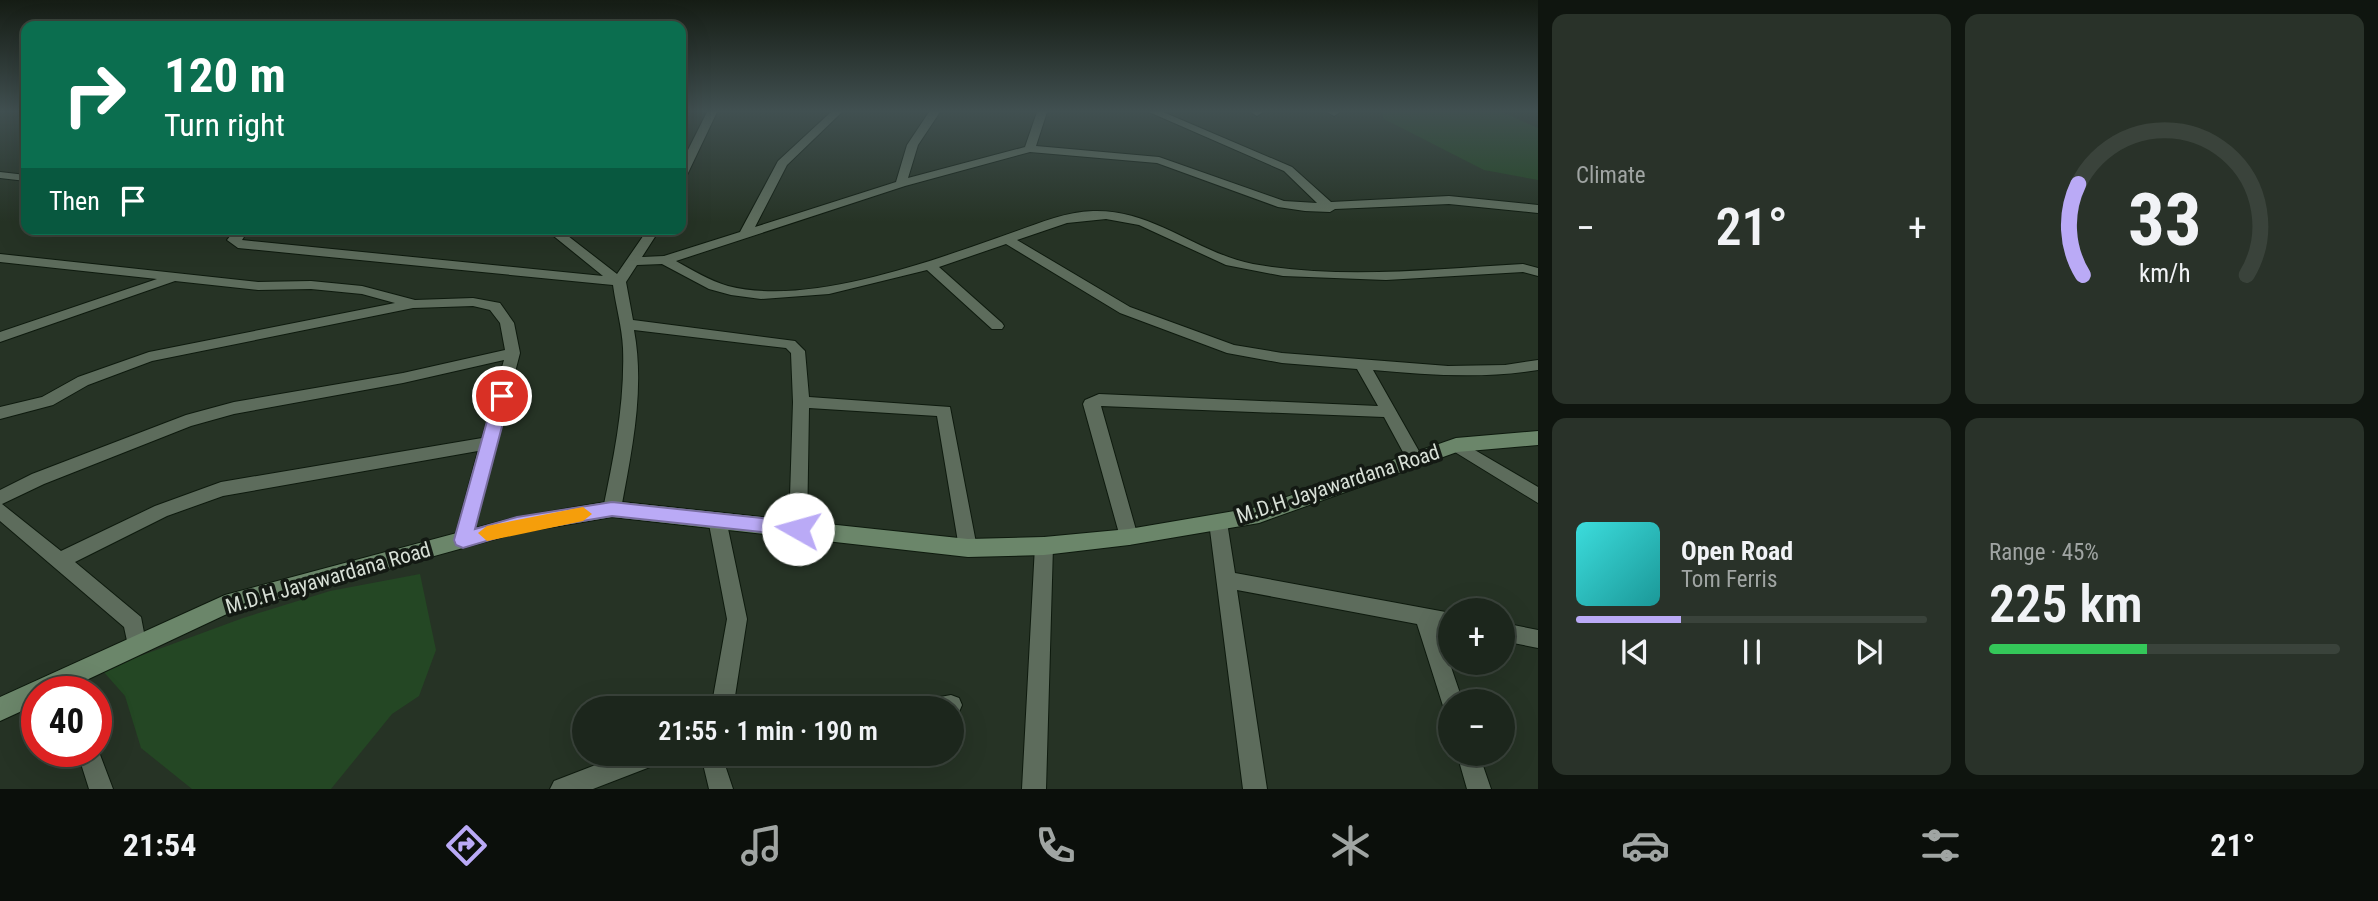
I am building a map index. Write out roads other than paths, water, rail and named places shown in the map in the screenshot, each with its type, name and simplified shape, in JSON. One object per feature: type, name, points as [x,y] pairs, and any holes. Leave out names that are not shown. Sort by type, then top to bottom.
[{"type":"street","points":[[686,165],[694,149]]},
{"type":"street","points":[[746,234],[782,163],[797,149]]},
{"type":"street","points":[[901,184],[908,149]]},
{"type":"street","points":[[634,261],[664,260],[901,184],[1030,149],[1159,160],[1282,204],[1330,208],[1449,200],[1538,209]]},
{"type":"street","points":[[1241,149],[1288,169],[1330,208]]},
{"type":"street","points":[[0,175],[21,177]]},
{"type":"street","points":[[664,260],[707,283],[732,292],[792,296],[930,267],[1060,221],[1105,215],[1155,227],[1247,266],[1322,277],[1523,268],[1538,272]]},
{"type":"street","points":[[238,235],[233,240],[238,244],[619,282]]},
{"type":"street","points":[[559,235],[619,282]]},
{"type":"street","points":[[612,509],[628,425],[631,347],[624,324],[619,282],[650,235]]},
{"type":"street","points":[[1007,239],[1125,310],[1232,350],[1448,371],[1505,370],[1538,365]]},
{"type":"street","points":[[0,258],[258,286],[311,285],[362,290],[413,304]]},
{"type":"street","points":[[930,267],[997,326]]},
{"type":"street","points":[[0,337],[173,277]]},
{"type":"street","points":[[0,413],[47,401],[83,381],[149,357],[413,304],[474,302],[495,306],[506,323],[513,353],[463,540]]},
{"type":"street","points":[[624,324],[790,344],[797,351],[801,402],[798,529]]},
{"type":"street","points":[[0,498],[38,479],[186,421],[234,408],[403,378],[513,353]]},
{"type":"street","points":[[1362,364],[1416,460]]},
{"type":"street","points":[[1129,537],[1091,404],[1099,400],[1389,412]]},
{"type":"street","points":[[801,402],[944,411],[968,548]]},
{"type":"street","name":"M.D.H Jayawardana Road","points":[[81,676],[136,643],[225,605],[517,525],[612,509],[968,548],[1044,546],[1129,537],[1259,514],[1456,445],[1538,438]]},
{"type":"street","points":[[61,560],[162,511],[220,489],[490,443]]},
{"type":"street","points":[[1456,445],[1538,496]]},
{"type":"street","points":[[0,511],[134,623],[136,643]]},
{"type":"street","points":[[717,519],[737,620],[724,696]]},
{"type":"street","points":[[1218,522],[1255,789]]},
{"type":"street","points":[[1034,789],[1044,546]]},
{"type":"street","points":[[1226,580],[1438,620]]},
{"type":"street","points":[[1425,618],[1448,689]]},
{"type":"street","points":[[1515,634],[1538,639]]},
{"type":"street","name":"M.D.H Jayawardana Road","points":[[0,709],[21,700]]},
{"type":"street","points":[[562,789],[623,766]]},
{"type":"street","points":[[715,766],[721,789]]},
{"type":"street","points":[[1472,766],[1479,789]]},
{"type":"street","points":[[94,767],[101,789]]}]
